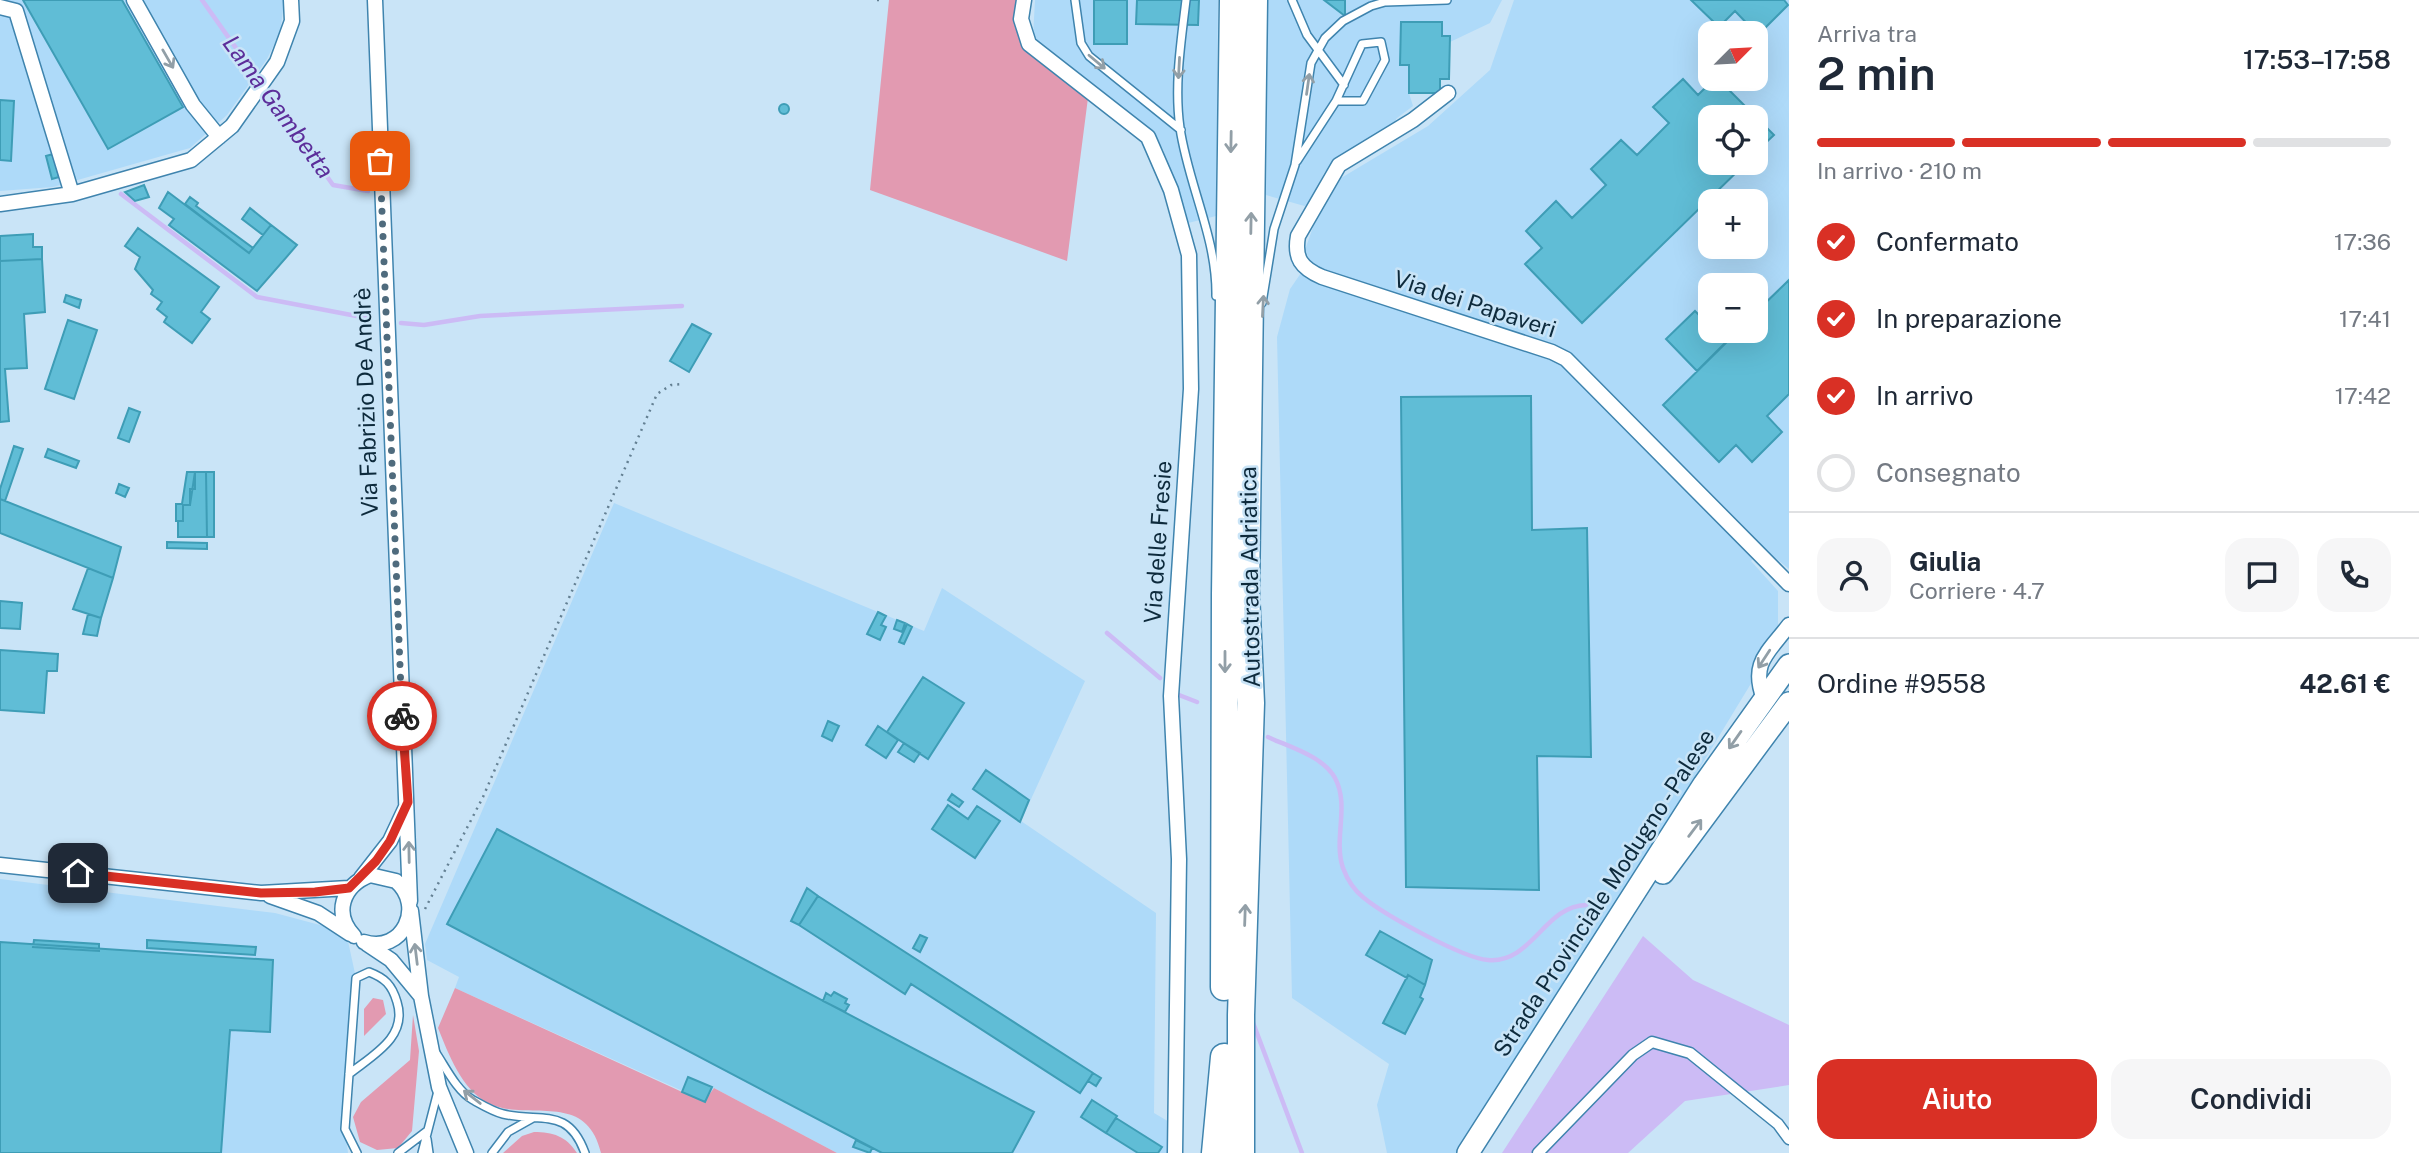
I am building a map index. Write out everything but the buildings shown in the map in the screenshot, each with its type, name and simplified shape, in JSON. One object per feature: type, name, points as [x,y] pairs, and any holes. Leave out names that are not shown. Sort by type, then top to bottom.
[{"type":"highway","name":"Autostrada Adriatica","points":[[1233,0],[1235,594],[1251,704],[1242,984],[1244,1016]]},
{"type":"highway","name":"Autostrada Adriatica","points":[[1226,1153],[1224,1058],[1235,594],[1254,0]]},
{"type":"highway","points":[[1241,1153],[1244,1016]]},
{"type":"highway","points":[[1244,1016],[1251,1045],[1254,1153]]},
{"type":"highway","points":[[1215,1153],[1224,1058]]},
{"type":"main road","name":"Strada Provinciale Modugno - Palese","points":[[1468,1153],[1704,784],[1789,665]]},
{"type":"main road","name":"Strada Provinciale Modugno - Palese","points":[[1485,1153],[1672,860],[1789,703]]},
{"type":"street","points":[[134,0],[194,105],[219,137]]},
{"type":"street","points":[[0,204],[72,194],[191,160],[232,126],[277,62],[292,21],[291,0]]},
{"type":"street","name":"Via Fabrizio De Andrè","points":[[375,0],[397,646],[408,802],[410,906],[428,1040],[439,1087],[466,1153]]},
{"type":"street","name":"Via delle Fresie","points":[[1024,0],[1021,19],[1029,44],[1148,137],[1171,190],[1189,255],[1191,389],[1171,696],[1179,859],[1175,1153]]},
{"type":"street","points":[[0,7],[16,11],[72,194]]},
{"type":"street","name":"Via dei Papaveri","points":[[1448,93],[1413,120],[1339,165],[1298,236],[1296,249],[1302,265],[1322,277],[1552,352],[1566,359],[1789,584]]},
{"type":"street","points":[[1764,699],[1756,680],[1758,666],[1789,625]]},
{"type":"street","points":[[0,864],[261,893],[315,892],[354,884],[377,875],[388,877],[400,885],[410,906],[408,924],[397,937],[386,943],[359,939],[343,920],[341,908],[354,884],[390,841],[408,802]]},
{"type":"street","points":[[261,893],[318,914],[359,939],[391,960],[421,996]]},
{"type":"street","points":[[1538,1153],[1633,1055],[1652,1042],[1690,1053],[1778,1124],[1789,1139]]},
{"type":"lane","points":[[1075,0],[1081,43],[1088,56],[1181,130]]},
{"type":"lane","points":[[1186,0],[1179,71],[1181,130],[1206,227],[1216,304]]},
{"type":"lane","points":[[1292,0],[1307,35],[1344,85]]},
{"type":"lane","points":[[1262,318],[1266,265],[1294,165],[1311,63],[1318,50],[1343,21],[1383,1],[1447,0]]},
{"type":"lane","points":[[1294,165],[1336,102],[1362,44],[1381,42],[1385,60],[1363,102],[1336,102]]},
{"type":"lane","points":[[1216,540],[1235,594]]},
{"type":"lane","points":[[1235,594],[1256,549]]},
{"type":"lane","points":[[349,1074],[390,1041],[397,1031],[400,1012],[393,988],[382,977],[369,972],[356,978],[349,1074],[345,1129],[357,1153]]},
{"type":"lane","points":[[428,1040],[450,1075],[471,1099],[503,1114],[556,1119],[569,1125],[580,1140],[585,1153]]},
{"type":"lane","points":[[422,1153],[439,1087]]},
{"type":"lane","points":[[492,1153],[508,1132],[535,1116]]},
{"type":"lane","points":[[398,1153],[427,1131]]},
{"type":"lane","points":[[427,1131],[429,1153]]},
{"type":"path","points":[[877,0],[883,0]]},
{"type":"path","points":[[410,906],[425,910],[432,902],[483,797],[657,394],[671,385],[683,384]]},
{"type":"shaded area","points":[[0,0],[284,0],[284,3],[280,33],[267,59],[227,115],[190,148],[53,187],[0,191]]},
{"type":"shaded area","points":[[889,0],[1024,0],[1024,32],[1089,90],[1067,261],[870,190]]},
{"type":"shaded area","points":[[1035,0],[1218,0],[1216,216],[1188,223],[1163,149],[1154,135],[1036,43],[1033,37]]},
{"type":"shaded area","points":[[1268,0],[1502,0],[1490,23],[1450,42],[1449,79],[1441,79],[1440,93],[1409,93],[1413,106],[1397,118],[1392,126],[1335,161],[1324,173],[1308,207],[1266,195]]},
{"type":"shaded area","points":[[1514,0],[1789,0],[1789,569],[1763,548],[1751,561],[1778,591],[1778,639],[1466,1153],[1387,1153],[1377,1105],[1389,1064],[1292,998],[1277,337],[1290,289],[1310,260],[1305,250],[1313,227],[1341,178],[1428,126],[1490,70]]},
{"type":"shaded area","points":[[614,503],[924,631],[942,588],[1085,681],[1021,821],[1156,913],[1154,1113],[1171,1123],[1167,1153],[837,1153],[714,1088],[707,1102],[455,988],[459,977],[427,960],[425,944]]},
{"type":"shaded area","points":[[0,879],[275,913],[346,932],[356,978],[345,1129],[348,1153],[0,1153]]},
{"type":"shaded area","points":[[1643,936],[1693,980],[1789,1025],[1789,1085],[1685,1101],[1628,1153],[1502,1153]]},
{"type":"shaded area","points":[[455,988],[704,1102],[714,1088],[837,1153],[601,1153],[593,1133],[582,1121],[569,1114],[503,1108],[479,1097],[463,1080],[438,1028]]},
{"type":"shaded area","points":[[373,998],[383,1000],[386,1014],[364,1036],[364,1009]]},
{"type":"shaded area","points":[[413,1015],[419,1051],[412,1131],[398,1148],[377,1150],[360,1142],[353,1117],[361,1102],[410,1060]]},
{"type":"shaded area","points":[[534,1132],[558,1136],[577,1153],[503,1153],[522,1136]]},
{"type":"waterway","name":"Lama Gambetta","points":[[202,0],[333,185],[368,191]]},
{"type":"waterway","points":[[121,194],[257,297],[367,318]]},
{"type":"waterway","points":[[401,323],[424,325],[480,316],[682,306]]},
{"type":"waterway","points":[[1107,633],[1160,678]]},
{"type":"waterway","points":[[1179,695],[1197,702]]},
{"type":"waterway","points":[[1268,737],[1305,753],[1330,770],[1341,800],[1340,857],[1349,880],[1354,888],[1374,905],[1424,935],[1476,957],[1488,960],[1503,959],[1527,945],[1559,915],[1586,905]]},
{"type":"waterway","name":"Lama Gambetta","points":[[1252,1020],[1302,1153]]},
{"type":"way so far","points":[[380,161],[397,646],[402,716]]},
{"type":"route","points":[[78,873],[261,893],[349,888],[376,861],[390,841],[408,802],[402,716]]}]
